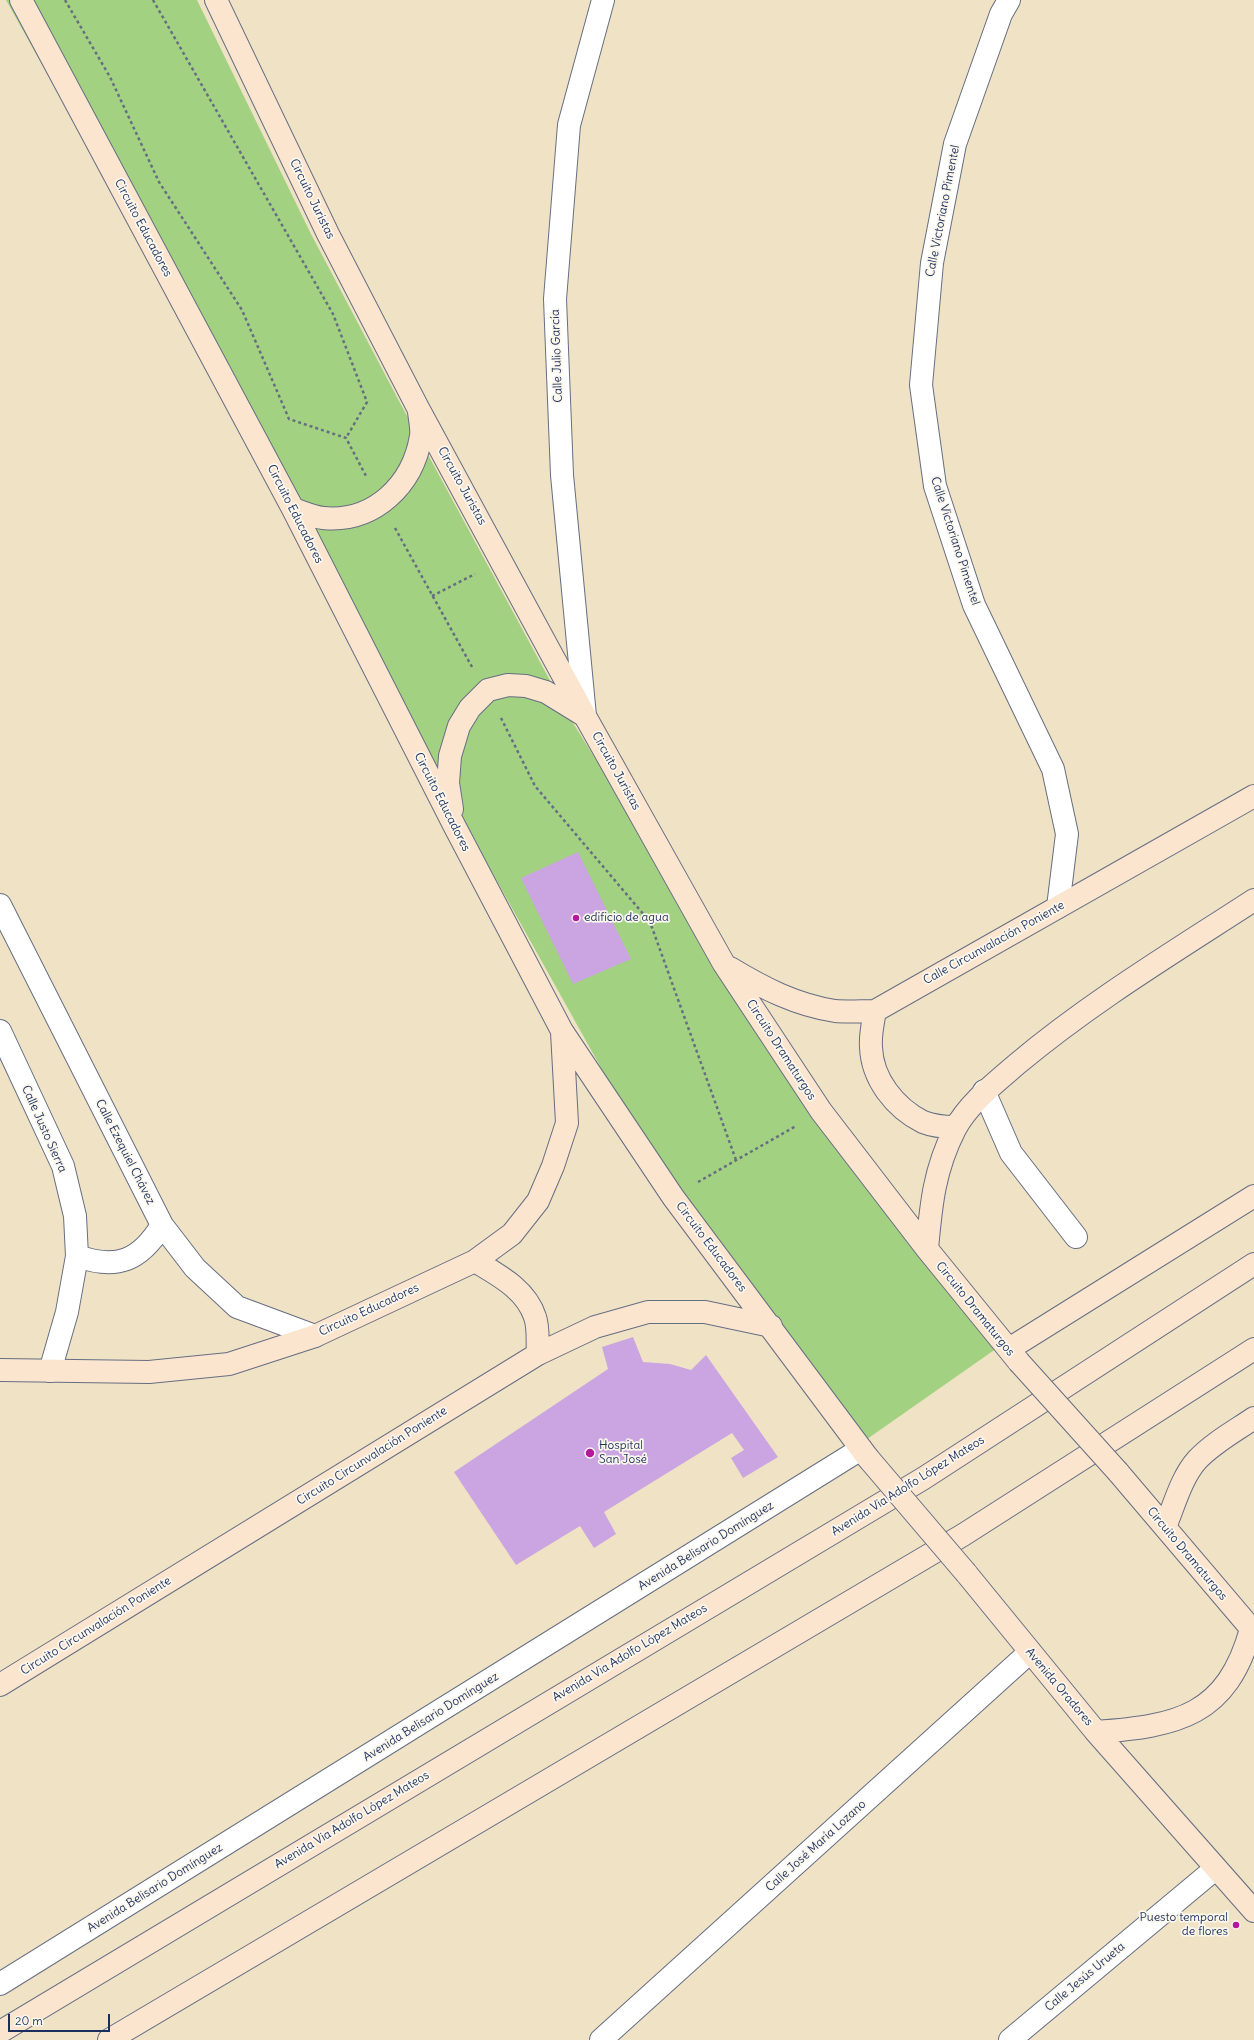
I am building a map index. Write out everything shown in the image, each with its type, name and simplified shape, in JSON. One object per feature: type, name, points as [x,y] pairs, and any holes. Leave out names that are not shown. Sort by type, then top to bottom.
[{"type":"main road","name":"Circuito Educadores","points":[[21,0],[293,509],[455,826],[562,1031],[673,1196],[865,1454]]},
{"type":"main road","name":"Circuito Juristas","points":[[216,0],[328,234],[418,408],[502,560],[585,716],[724,964]]},
{"type":"main road","points":[[293,509],[322,518],[353,516],[381,503],[402,485],[415,462],[421,435],[418,408]]},
{"type":"main road","points":[[455,826],[448,783],[450,756],[459,726],[470,708],[488,690],[508,685],[526,686],[546,692],[585,716]]},
{"type":"main road","name":"Calle Circunvalación Poniente","points":[[724,964],[765,989],[799,1002],[835,1011],[874,1011],[1254,796]]},
{"type":"main road","points":[[927,1249],[932,1198],[940,1162],[956,1127],[984,1091],[1052,1034],[1254,900]]},
{"type":"main road","name":"Circuito Dramaturgos","points":[[724,964],[821,1111],[927,1249],[1014,1356],[1118,1472],[1253,1631]]},
{"type":"main road","points":[[874,1011],[871,1047],[874,1066],[888,1094],[897,1104],[923,1122],[938,1126],[956,1127]]},
{"type":"main road","name":"Circuito Educadores","points":[[0,1370],[149,1372],[229,1364],[315,1336],[474,1261],[512,1234],[538,1200],[553,1166],[567,1123],[562,1031]]},
{"type":"main road","points":[[1014,1356],[1254,1196]]},
{"type":"main road","points":[[474,1261],[507,1281],[526,1298],[536,1318],[538,1354]]},
{"type":"main road","name":"Avenida Via Adolfo López Mateos","points":[[0,2032],[924,1478],[1254,1264]]},
{"type":"main road","name":"Circuito Circunvalación Poniente","points":[[0,1685],[538,1354],[595,1328],[648,1312],[706,1312],[771,1326]]},
{"type":"main road","points":[[109,2040],[963,1535],[1254,1349]]},
{"type":"main road","points":[[1165,1527],[1184,1480],[1196,1461],[1211,1446],[1254,1418]]},
{"type":"main road","name":"Avenida Oradores","points":[[865,1454],[966,1573],[1096,1732],[1254,1912]]},
{"type":"main road","points":[[1096,1732],[1142,1728],[1193,1714],[1222,1689],[1236,1671],[1253,1631]]},
{"type":"street","points":[[8,0],[41,36]]},
{"type":"street","name":"Calle Julio García","points":[[585,716],[562,475],[555,299],[569,125],[604,0]]},
{"type":"street","name":"Calle Victoriano Pimentel","points":[[1009,0],[1001,14],[955,144],[932,263],[921,385],[935,486],[974,605],[1053,769],[1067,834],[1058,907]]},
{"type":"street","name":"Calle Ezequiel Chávez","points":[[0,905],[162,1225],[195,1268],[238,1307],[315,1336]]},
{"type":"street","name":"Calle Justo Sierra","points":[[0,1031],[63,1166],[75,1216],[77,1256],[67,1312],[50,1371]]},
{"type":"street","points":[[984,1091],[1012,1153],[1076,1237]]},
{"type":"street","points":[[77,1256],[96,1262],[116,1262],[136,1255],[152,1242],[162,1225]]},
{"type":"street","name":"Avenida Belisario Domínguez","points":[[0,1984],[865,1454]]},
{"type":"street","name":"Calle José María Lozano","points":[[601,2040],[1030,1652]]},
{"type":"street","name":"Calle Jesús Urueta","points":[[1010,2040],[1215,1869]]},
{"type":"path","points":[[65,0],[110,77],[159,182],[242,310],[289,419],[346,438],[465,656],[488,690],[535,786],[650,922],[736,1160]]},
{"type":"path","points":[[153,0],[332,314],[367,402],[346,438]]},
{"type":"path","points":[[432,596],[502,560]]},
{"type":"green space","points":[[6,0],[197,0],[311,234],[399,401],[573,723],[724,964],[1000,1346],[860,1444],[673,1197]]},
{"type":"building","name":"edificio de agua","points":[[578,852],[631,959],[573,984],[521,878]]},
{"type":"building","name":"Hospital San José","points":[[633,1337],[643,1362],[670,1364],[691,1370],[706,1355],[778,1457],[743,1478],[731,1458],[744,1450],[732,1433],[604,1512],[616,1534],[594,1548],[580,1526],[516,1565],[454,1472],[608,1369],[602,1347]]},
{"type":"place","name":"edificio de agua","points":[[576,918]]},
{"type":"place","name":"Hospital San José","points":[[590,1453]]},
{"type":"place","name":"Puesto temporal de flores","points":[[1236,1925]]}]
